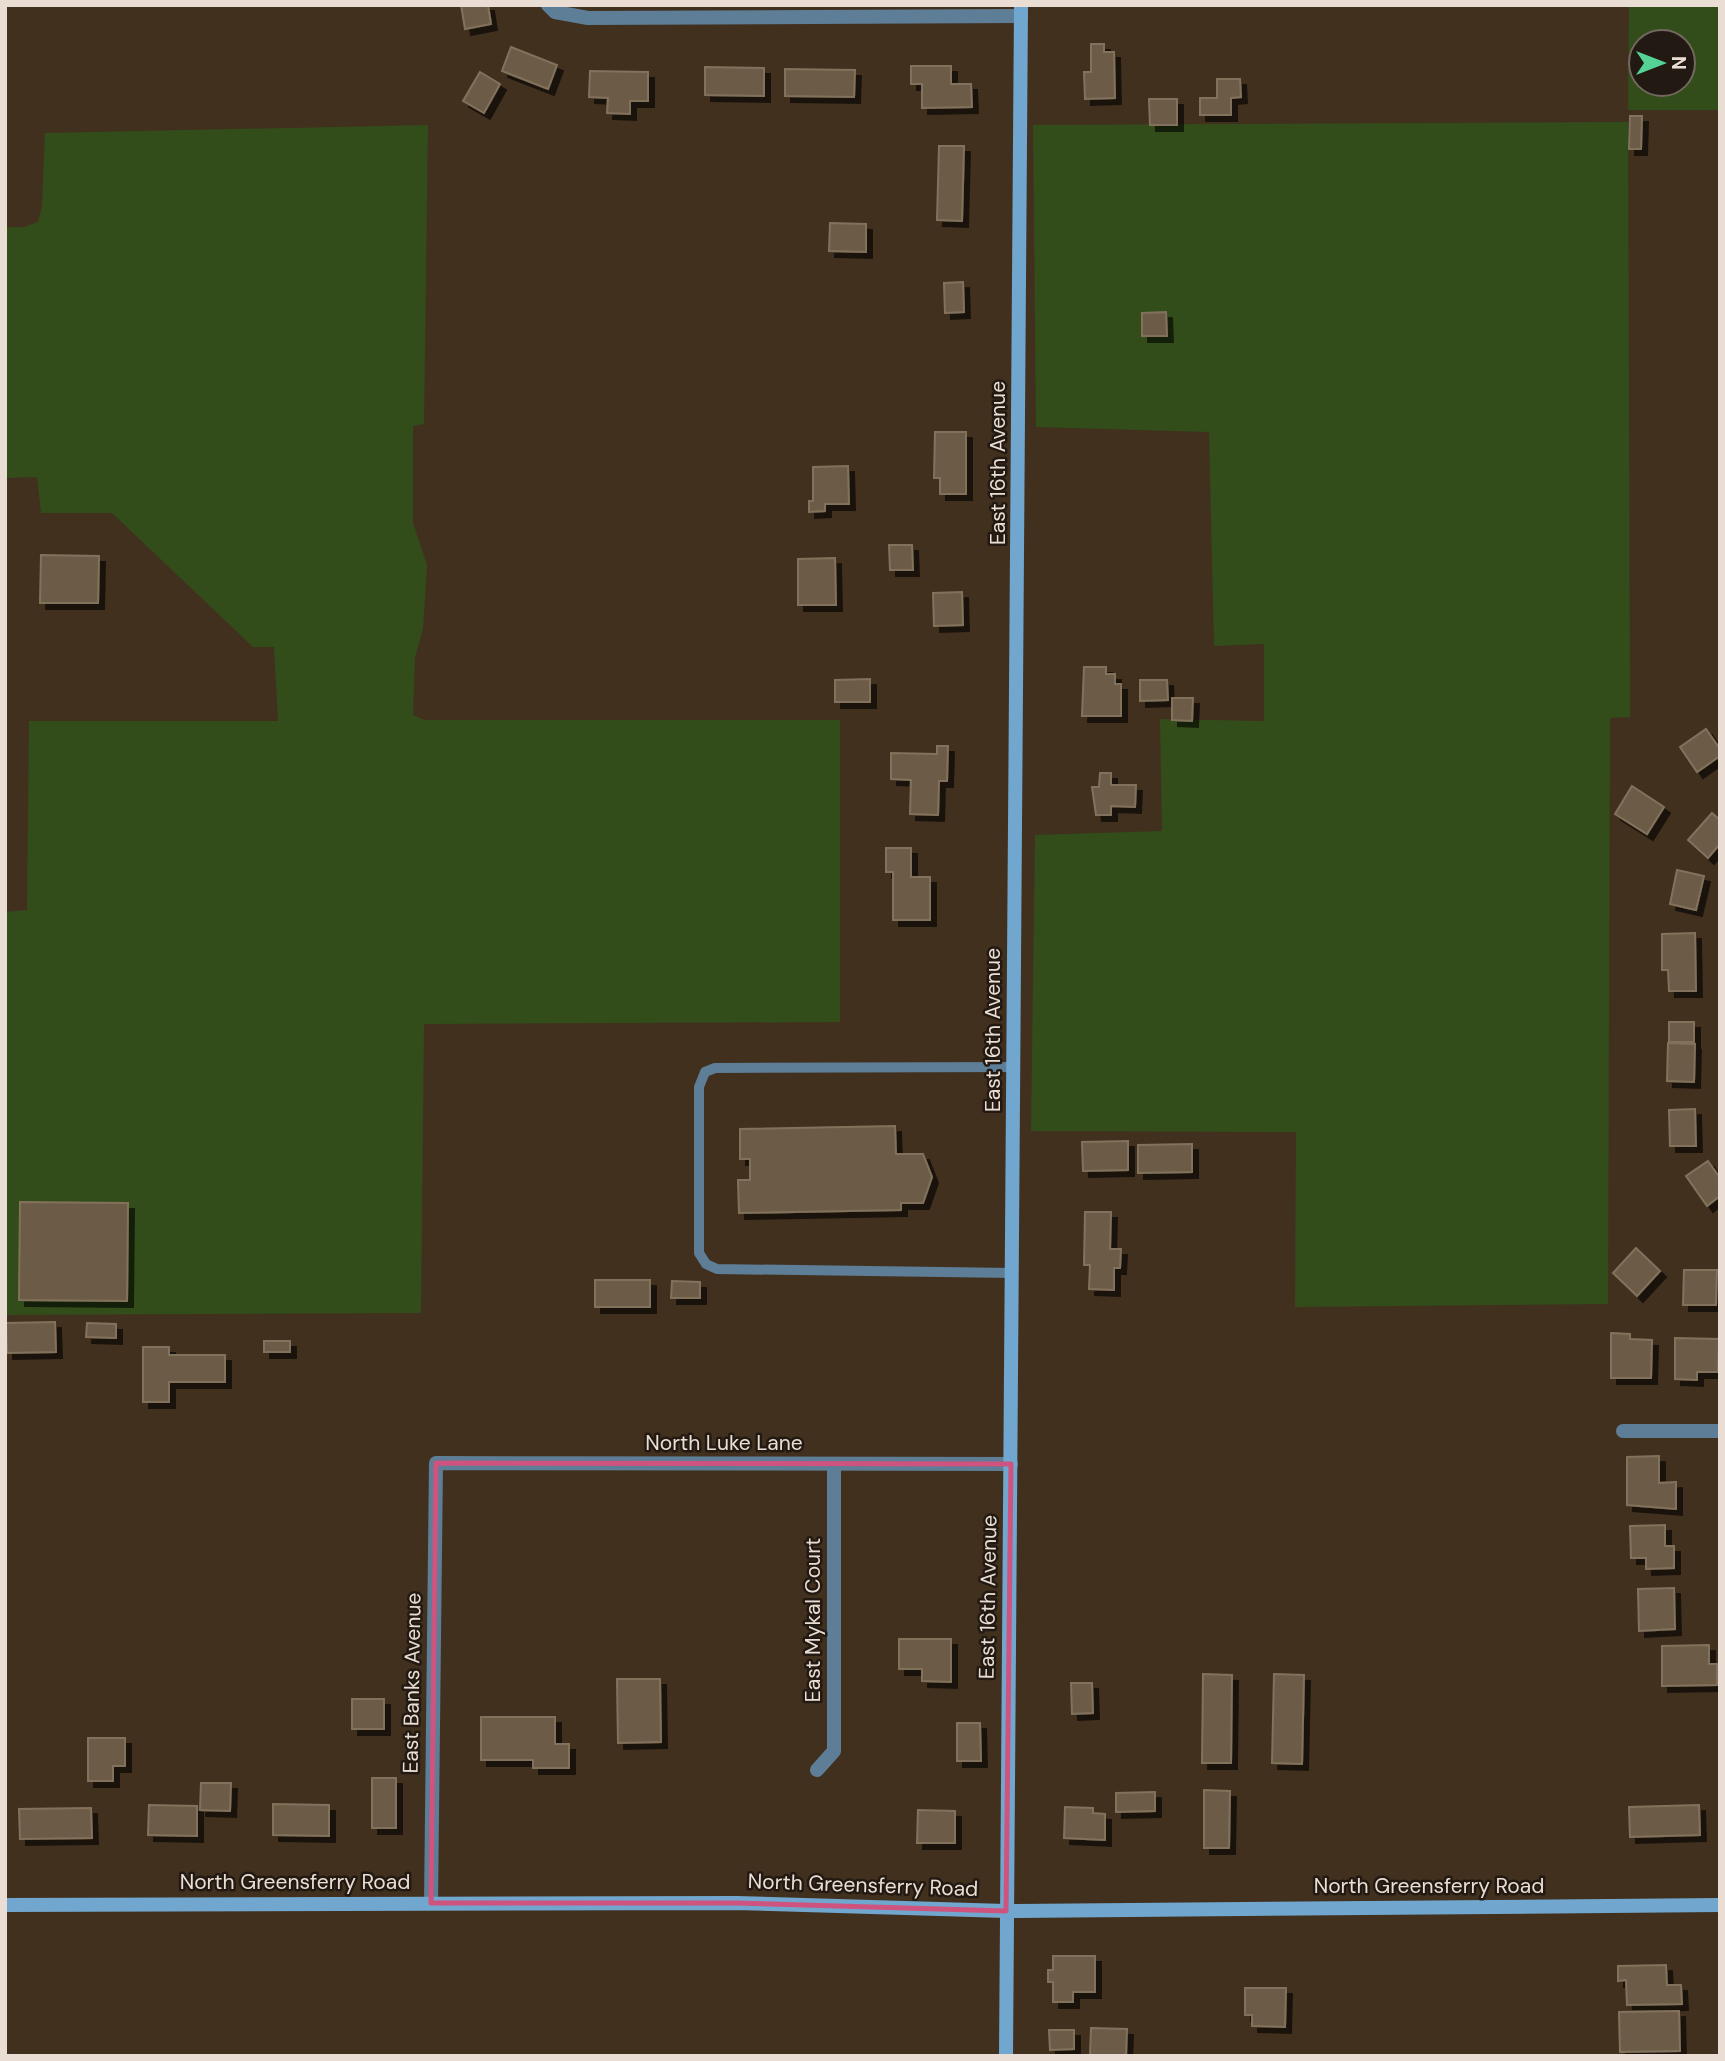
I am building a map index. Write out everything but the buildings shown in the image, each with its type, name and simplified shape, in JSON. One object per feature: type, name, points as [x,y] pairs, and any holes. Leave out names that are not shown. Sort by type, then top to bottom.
[{"type":"street","points":[[548,5],[555,12],[588,18],[1021,11]]},
{"type":"street","name":"East 16th Avenue","points":[[1006,2056],[1021,11]]},
{"type":"street","points":[[1623,1431],[1720,1431]]},
{"type":"street","name":"North Luke Lane","points":[[436,1463],[1011,1464]]},
{"type":"street","name":"East Banks Avenue","points":[[430,1903],[436,1463]]},
{"type":"street","name":"East Mykal Court","points":[[817,1770],[834,1751],[834,1464]]},
{"type":"street","name":"North Greensferry Road","points":[[5,1905],[736,1902],[1006,1911],[1720,1905]]},
{"type":"lane","points":[[1013,1273],[717,1269],[706,1264],[699,1252],[699,1087],[705,1072],[716,1068],[1014,1067]]},
{"type":"highlighted area","points":[[436,1463],[1011,1464],[1006,1911],[736,1903],[431,1903]]},
{"type":"green space","points":[[1629,5],[1720,5],[1720,110],[1628,110],[1628,98],[1697,98],[1697,28],[1629,28]]},
{"type":"green space","points":[[1628,122],[1630,717],[1610,718],[1608,1304],[1295,1307],[1296,1132],[1031,1131],[1035,835],[1162,831],[1160,719],[1264,721],[1264,644],[1214,646],[1209,432],[1036,427],[1033,125]]},
{"type":"green space","points":[[428,125],[424,424],[413,426],[413,523],[427,565],[423,629],[415,657],[413,715],[424,720],[840,720],[840,1022],[424,1024],[421,1313],[5,1315],[5,912],[27,910],[29,721],[278,721],[274,647],[253,647],[112,513],[41,513],[37,477],[5,478],[5,227],[24,227],[38,222],[42,206],[45,133]]}]
